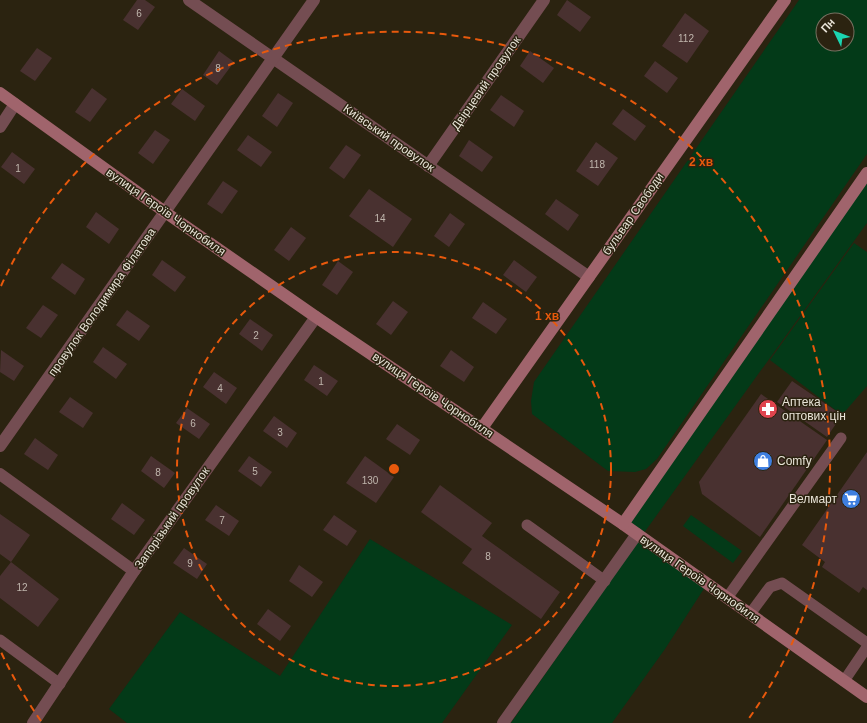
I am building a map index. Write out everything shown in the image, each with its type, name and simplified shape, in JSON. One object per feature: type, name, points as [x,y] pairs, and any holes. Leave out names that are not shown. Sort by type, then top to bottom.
[{"type":"street","name":"Київський провулок","points":[[189,0],[589,277]]},
{"type":"street","name":"провулок Володимира Філатова","points":[[0,446],[314,0]]},
{"type":"street","name":"Двірцевий провулок","points":[[428,166],[544,0]]},
{"type":"street","name":"бульвар Свободи","points":[[482,428],[785,0]]},
{"type":"street","name":"вулиця Героїв Чорнобиля","points":[[0,93],[165,212],[623,524],[867,697]]},
{"type":"street","points":[[0,126],[15,104]]},
{"type":"street","points":[[623,524],[867,173]]},
{"type":"street","name":"Запорізький провулок","points":[[33,723],[134,571],[316,316]]},
{"type":"street","points":[[0,474],[134,571]]},
{"type":"street","points":[[504,723],[637,534]]},
{"type":"lane","points":[[727,598],[841,438]]},
{"type":"lane","points":[[527,525],[605,581]]},
{"type":"lane","points":[[750,614],[770,587],[782,583],[867,643]]},
{"type":"lane","points":[[0,640],[60,684]]},
{"type":"lane","points":[[844,681],[867,647]]},
{"type":"green space","points":[[799,0],[867,0],[867,154],[657,459],[646,469],[635,472],[608,471],[532,414],[531,401],[534,382]]},
{"type":"green space","points":[[867,176],[867,223],[641,537],[623,524]]},
{"type":"green space","points":[[854,243],[867,252],[867,386],[842,415],[770,360]]},
{"type":"green space","points":[[691,515],[742,551],[733,563],[683,526]]},
{"type":"green space","points":[[641,537],[707,584],[665,649],[612,723],[511,723]]},
{"type":"green space","points":[[370,539],[512,625],[442,723],[127,723],[109,709],[180,612],[280,676]]},
{"type":"building","points":[[137,0],[145,0],[155,7],[138,30],[123,20]]},
{"type":"building","points":[[567,0],[591,17],[580,32],[557,15]]},
{"type":"building","points":[[685,13],[709,31],[687,63],[662,46]]},
{"type":"building","points":[[37,48],[52,58],[35,81],[20,71]]},
{"type":"building","points":[[219,51],[234,62],[217,85],[203,75]]},
{"type":"building","points":[[530,51],[554,68],[543,83],[520,66]]},
{"type":"building","points":[[655,61],[678,78],[667,93],[644,76]]},
{"type":"building","points":[[92,88],[107,99],[90,122],[75,112]]},
{"type":"building","points":[[182,89],[205,106],[195,121],[171,104]]},
{"type":"building","points":[[278,93],[293,103],[277,127],[262,116]]},
{"type":"building","points":[[501,95],[524,111],[514,127],[490,110]]},
{"type":"building","points":[[623,109],[646,126],[635,141],[612,124]]},
{"type":"building","points":[[155,130],[170,140],[153,164],[138,153]]},
{"type":"building","points":[[248,135],[272,152],[261,167],[237,150]]},
{"type":"building","points":[[469,140],[493,157],[482,172],[459,156]]},
{"type":"building","points":[[596,142],[618,158],[598,186],[576,171]]},
{"type":"building","points":[[346,145],[361,155],[344,179],[329,168]]},
{"type":"building","points":[[12,152],[35,169],[24,184],[1,167]]},
{"type":"building","points":[[223,181],[238,191],[222,214],[207,204]]},
{"type":"building","points":[[369,189],[412,219],[393,247],[349,216]]},
{"type":"building","points":[[556,199],[579,215],[568,231],[545,214]]},
{"type":"building","points":[[96,212],[119,229],[109,244],[86,227]]},
{"type":"building","points":[[450,213],[465,224],[449,247],[434,236]]},
{"type":"building","points":[[291,227],[306,238],[289,261],[274,250]]},
{"type":"building","points":[[162,260],[186,277],[175,292],[152,275]]},
{"type":"building","points":[[514,260],[537,277],[526,292],[503,275]]},
{"type":"building","points":[[338,261],[353,272],[337,295],[322,285]]},
{"type":"building","points":[[62,263],[85,279],[75,295],[51,278]]},
{"type":"building","points":[[393,301],[408,312],[391,335],[376,324]]},
{"type":"building","points":[[483,302],[507,319],[496,334],[472,318]]},
{"type":"building","points":[[43,305],[58,315],[41,338],[26,328]]},
{"type":"building","points":[[127,310],[150,326],[139,341],[116,325]]},
{"type":"building","points":[[250,319],[273,335],[262,351],[239,334]]},
{"type":"building","points":[[103,347],[127,364],[116,379],[93,362]]},
{"type":"building","points":[[1,350],[24,366],[14,381],[0,372]]},
{"type":"building","points":[[451,350],[474,367],[464,382],[440,366]]},
{"type":"building","points":[[314,365],[338,381],[327,396],[304,380]]},
{"type":"building","points":[[214,372],[237,388],[226,404],[203,387]]},
{"type":"building","points":[[792,381],[842,415],[827,437],[777,402]]},
{"type":"building","name":"Comfy","points":[[761,394],[827,440],[760,537],[702,494],[699,482]]},
{"type":"building","points":[[70,397],[93,413],[83,428],[59,412]]},
{"type":"building","points":[[187,408],[210,424],[199,439],[176,423]]},
{"type":"building","points":[[274,416],[297,433],[287,448],[263,431]]},
{"type":"building","points":[[397,424],[420,440],[410,455],[386,439]]},
{"type":"building","points":[[35,438],[58,455],[48,470],[24,454]]},
{"type":"building","name":"Велмарт","points":[[867,452],[867,590],[863,587],[859,593],[822,567],[825,562],[802,545]]},
{"type":"building","points":[[151,456],[175,473],[164,488],[141,471]]},
{"type":"building","points":[[249,456],[272,472],[261,487],[238,471]]},
{"type":"building","points":[[365,456],[394,477],[376,503],[346,483]]},
{"type":"building","points":[[440,485],[492,523],[482,536],[560,592],[541,619],[462,563],[472,549],[421,512]]},
{"type":"building","points":[[122,503],[145,520],[134,535],[111,519]]},
{"type":"building","points":[[216,505],[239,521],[229,536],[205,520]]},
{"type":"building","points":[[0,514],[30,535],[11,562],[0,554]]},
{"type":"building","points":[[334,515],[357,531],[347,546],[323,530]]},
{"type":"building","points":[[184,548],[207,564],[197,579],[173,563]]},
{"type":"building","points":[[11,562],[59,599],[38,627],[0,598],[0,576]]},
{"type":"building","points":[[299,565],[323,582],[312,597],[289,581]]},
{"type":"building","points":[[268,609],[291,626],[280,641],[257,624]]},
{"type":"place","name":"Аптека оптових цін","points":[[768,409]]},
{"type":"place","name":"Comfy","points":[[763,461]]},
{"type":"place","name":"Велмарт","points":[[851,499]]}]
